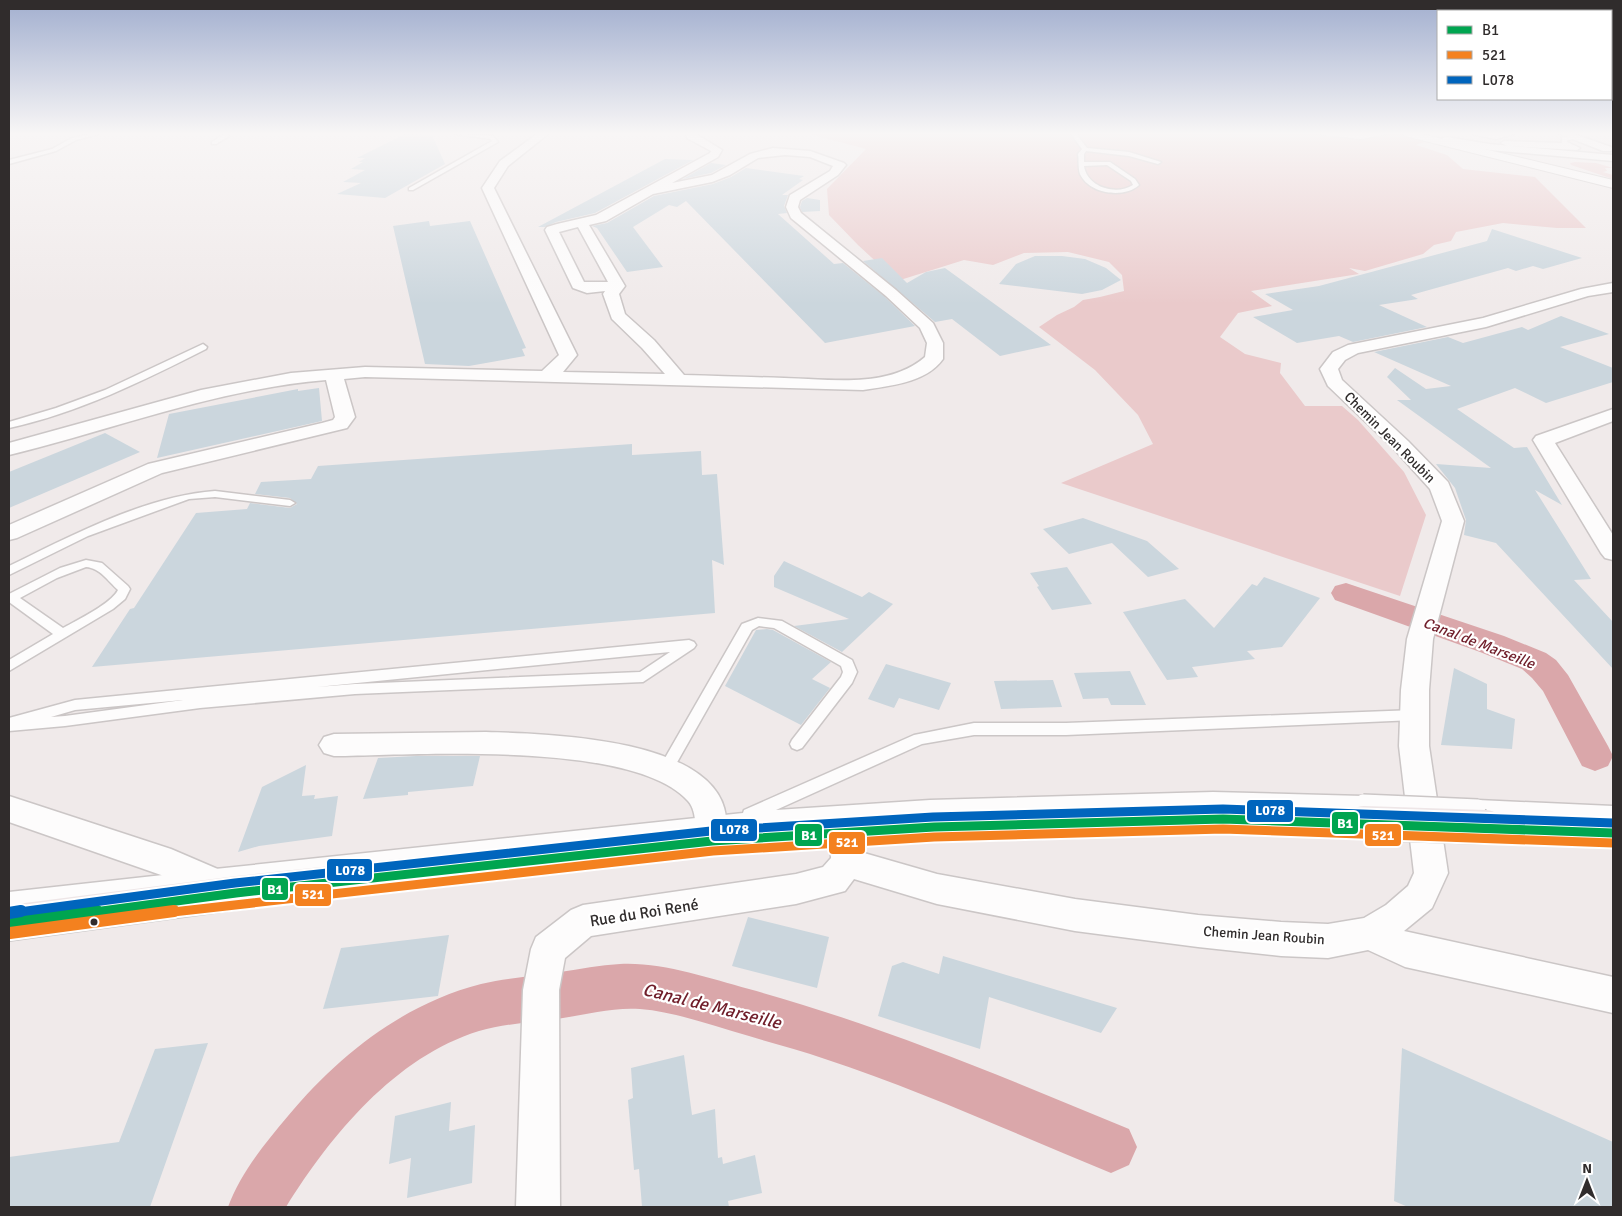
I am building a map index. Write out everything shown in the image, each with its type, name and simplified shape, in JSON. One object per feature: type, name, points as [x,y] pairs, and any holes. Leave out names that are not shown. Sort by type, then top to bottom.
[{"type":"main road","points":[[9,923],[711,832],[847,848],[934,827],[1223,819],[1364,812],[1482,817],[1613,833]]},
{"type":"street","points":[[489,191],[567,353],[588,370],[602,378]]},
{"type":"street","points":[[618,286],[587,288],[578,285],[552,230],[557,227],[601,218],[648,191]]},
{"type":"street","points":[[9,449],[207,394],[291,378],[365,372],[863,385],[904,378],[924,369],[934,359],[935,343],[927,326],[913,312],[796,215],[792,207],[794,198],[806,191]]},
{"type":"street","points":[[582,223],[618,286]]},
{"type":"street","points":[[618,286],[611,294],[618,316],[648,344],[679,380]]},
{"type":"street","name":"Chemin Jean Roubin","points":[[847,848],[936,889],[1075,914],[1198,931],[1281,939],[1328,941],[1370,933],[1398,916],[1420,897],[1431,873],[1414,746],[1415,715],[1420,639],[1452,521],[1440,487],[1401,445],[1334,382],[1329,369],[1335,358],[1354,349],[1486,322],[1586,292],[1613,288]]},
{"type":"street","points":[[548,376],[558,367],[567,353]]},
{"type":"street","points":[[9,533],[155,468],[340,424],[345,417],[334,375]]},
{"type":"street","points":[[1613,415],[1544,440],[1613,553]]},
{"type":"street","points":[[9,460],[80,429]]},
{"type":"street","points":[[334,745],[486,743],[550,746],[607,752],[666,769],[698,791],[709,806],[711,832]]},
{"type":"street","points":[[9,809],[172,864],[205,877],[236,893]]},
{"type":"street","name":"Rue du Roi René","points":[[538,1207],[542,1001],[549,949],[583,921],[796,889],[834,880],[847,848]]},
{"type":"street","points":[[1370,933],[1405,950],[1613,995]]},
{"type":"lane","points":[[9,425],[72,406],[150,374],[203,347]]},
{"type":"lane","points":[[9,571],[84,534],[170,501],[189,496],[215,494],[290,503]]},
{"type":"lane","points":[[9,666],[110,606],[121,596],[124,589],[96,564],[88,563],[74,566],[11,598],[62,634]]},
{"type":"lane","points":[[666,769],[747,627],[758,622],[778,624],[847,663],[850,672],[797,744]]},
{"type":"lane","points":[[689,645],[643,677],[355,689],[200,703],[65,721],[9,724],[75,705],[689,645]]},
{"type":"lane","points":[[9,900],[205,877],[711,832],[919,739],[974,729],[1066,729],[1415,715]]},
{"type":"lane","points":[[741,819],[930,807],[1203,798],[1364,812]]},
{"type":"lane","points":[[1482,817],[1613,813]]},
{"type":"shaded area","points":[[827,191],[1549,191],[1586,228],[1557,228],[1503,223],[1456,232],[1451,241],[1434,245],[1423,254],[1365,271],[1349,268],[1359,274],[1251,291],[1272,306],[1238,313],[1220,337],[1245,354],[1281,363],[1280,373],[1305,406],[1342,406],[1358,420],[1404,472],[1426,515],[1400,596],[1061,483],[1153,444],[1138,415],[1095,370],[1039,327],[1083,300],[1124,291],[1122,275],[1109,262],[1068,252],[1024,253],[993,265],[964,260],[897,281],[829,215]]},
{"type":"building","points":[[344,191],[398,191],[385,198],[337,194]]},
{"type":"building","points":[[606,191],[636,191],[595,213],[556,222],[545,227],[538,227]]},
{"type":"building","points":[[680,191],[788,191],[782,195],[788,195],[784,206],[787,213],[778,214],[834,264],[843,263],[885,297],[915,326],[825,343],[686,201],[677,207],[669,205],[633,227],[663,267],[627,272],[597,228],[592,226],[607,223],[654,196]]},
{"type":"building","points":[[807,198],[820,200],[820,211],[802,212],[800,207],[802,201]]},
{"type":"building","points":[[429,221],[430,226],[470,221],[526,348],[522,349],[525,356],[469,366],[425,364],[393,226]]},
{"type":"building","points":[[1492,229],[1582,258],[1543,269],[1533,266],[1516,271],[1508,268],[1411,295],[1418,299],[1379,305],[1427,327],[1353,342],[1339,336],[1297,343],[1253,317],[1293,310],[1265,294],[1319,286],[1487,241]]},
{"type":"building","points":[[1035,256],[1062,256],[1085,259],[1106,268],[1121,280],[1102,290],[1082,294],[999,284],[1016,264]]},
{"type":"building","points":[[882,258],[907,283],[926,272],[945,268],[1051,345],[1000,356],[952,319],[935,322],[863,261]]},
{"type":"building","points":[[1561,316],[1609,334],[1560,347],[1613,368],[1613,382],[1546,403],[1515,388],[1457,409],[1514,448],[1527,447],[1562,505],[1535,490],[1591,579],[1574,580],[1613,622],[1613,669],[1496,543],[1464,535],[1466,520],[1455,488],[1436,464],[1491,468],[1397,400],[1411,400],[1387,377],[1395,368],[1426,389],[1451,386],[1374,352],[1448,337],[1463,343],[1522,327],[1528,330]]},
{"type":"building","points":[[319,388],[322,421],[157,458],[169,414],[298,389],[298,391]]},
{"type":"building","points":[[105,433],[140,452],[9,508],[9,472]]},
{"type":"building","points":[[632,444],[632,455],[701,451],[702,475],[717,474],[724,565],[712,560],[715,613],[92,667],[130,609],[134,608],[196,513],[247,509],[250,503],[290,508],[297,504],[290,498],[255,494],[261,482],[311,479],[318,466]]},
{"type":"building","points":[[1083,518],[1147,541],[1179,569],[1148,577],[1112,543],[1069,554],[1043,529]]},
{"type":"building","points":[[784,561],[862,597],[869,592],[893,604],[842,652],[794,626],[849,619],[774,587],[774,576]]},
{"type":"building","points":[[1067,567],[1092,604],[1052,610],[1030,573]]},
{"type":"building","points":[[1264,577],[1320,598],[1282,647],[1247,651],[1255,659],[1192,667],[1198,677],[1167,680],[1123,612],[1185,599],[1214,628],[1252,584],[1257,586]]},
{"type":"building","points":[[756,630],[773,630],[831,662],[812,679],[830,688],[801,725],[725,686]]},
{"type":"building","points":[[886,664],[951,683],[939,710],[899,698],[894,708],[868,699]]},
{"type":"building","points":[[1454,668],[1487,684],[1487,709],[1515,719],[1512,749],[1441,745]]},
{"type":"building","points":[[1130,671],[1146,705],[1111,705],[1108,698],[1083,699],[1074,673]]},
{"type":"building","points":[[1053,680],[1062,707],[1001,709],[994,681]]},
{"type":"building","points":[[480,756],[473,786],[408,792],[408,795],[363,799],[378,758]]},
{"type":"building","points":[[306,765],[302,796],[315,795],[314,799],[338,796],[332,836],[259,846],[238,852],[262,787]]},
{"type":"building","points":[[748,917],[829,937],[817,988],[732,966]]},
{"type":"building","points":[[449,935],[438,996],[323,1009],[341,948]]},
{"type":"building","points":[[943,956],[1117,1008],[1101,1033],[989,997],[980,1049],[878,1016],[892,966],[903,962],[939,974]]},
{"type":"building","points":[[208,1043],[150,1207],[9,1207],[9,1157],[119,1142],[155,1049]]},
{"type":"building","points":[[1402,1048],[1613,1142],[1613,1207],[1408,1207],[1394,1201]]},
{"type":"building","points":[[684,1055],[692,1115],[715,1109],[718,1158],[722,1157],[723,1164],[755,1155],[762,1193],[728,1201],[729,1207],[642,1207],[639,1169],[634,1170],[628,1100],[633,1098],[631,1068]]},
{"type":"building","points":[[451,1102],[449,1131],[475,1125],[472,1183],[407,1198],[411,1158],[389,1164],[395,1116]]},
{"type":"waterway","name":"Canal de Marseille","points":[[1346,593],[1492,644],[1534,661],[1544,669],[1556,684],[1595,756]]},
{"type":"waterway","name":"Canal de Marseille","points":[[255,1207],[275,1175],[322,1114],[349,1086],[378,1061],[409,1039],[443,1021],[479,1008],[620,986],[657,988],[671,991],[826,1035],[934,1074],[1111,1147]]},
{"type":"transit line","name":"L078","points":[[9,913],[235,883],[711,831],[933,817],[1223,809],[1613,823]]},
{"type":"transit line","name":"B1","points":[[9,923],[236,893],[712,841],[934,827],[1223,819],[1613,833]]},
{"type":"transit line","name":"521","points":[[10,933],[237,903],[713,851],[934,837],[1223,829],[1613,843]]}]
